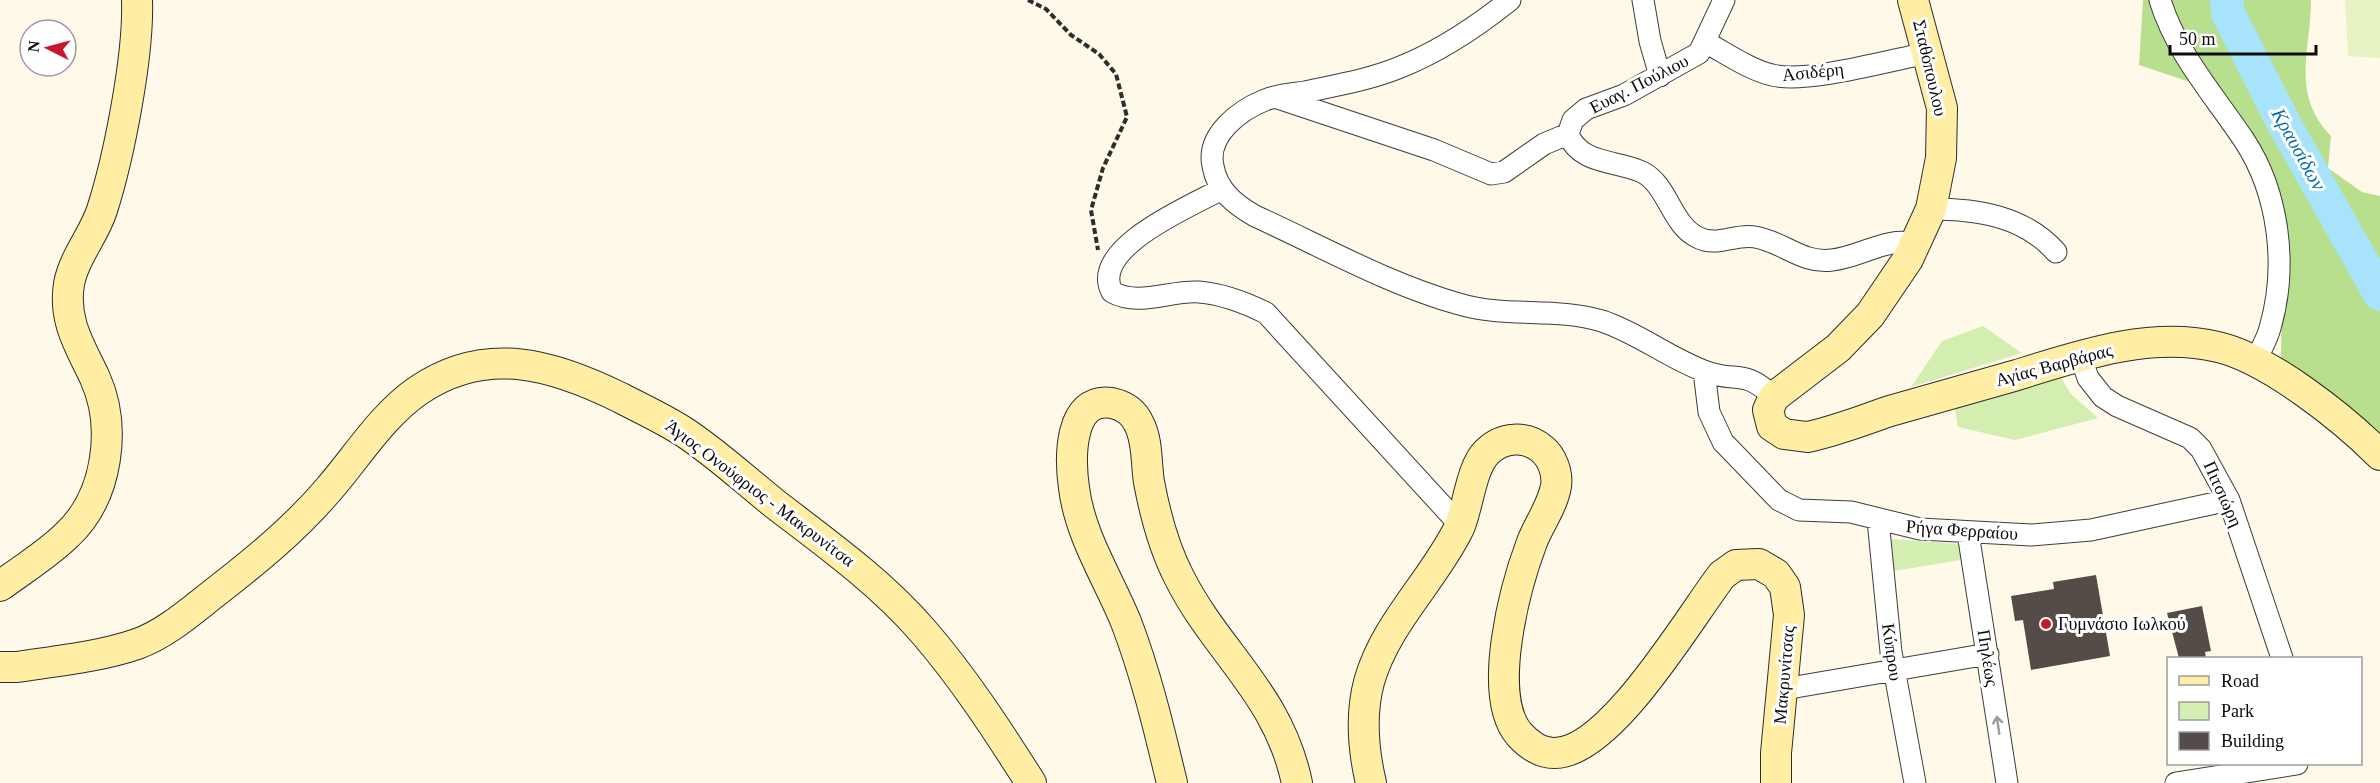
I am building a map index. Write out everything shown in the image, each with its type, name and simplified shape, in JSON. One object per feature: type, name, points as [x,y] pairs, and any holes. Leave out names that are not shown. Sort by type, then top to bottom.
[{"type":"street","points":[[0,586],[70,532],[92,499],[104,464],[107,433],[103,404],[96,380],[70,326],[67,306],[70,282],[77,260],[95,229],[113,167],[132,60],[137,0]]},
{"type":"street","points":[[1510,0],[1456,40],[1397,69],[1365,80],[1276,97],[1242,112],[1226,125],[1215,143],[1211,159],[1215,177],[1222,189],[1241,207],[1255,216],[1400,283],[1436,297],[1485,311],[1572,315],[1602,321],[1704,371],[1750,378],[1774,397]]},
{"type":"street","points":[[1643,0],[1650,41],[1660,76]]},
{"type":"street","name":"Ευαγ. Πούλιου","points":[[1568,134],[1573,120],[1586,109],[1624,95],[1699,53],[1724,0]]},
{"type":"street","name":"Σταθόπουλου","points":[[1774,397],[1822,361],[1864,322],[1898,277],[1931,209],[1938,180],[1944,132],[1939,90],[1913,0]]},
{"type":"street","points":[[2160,0],[2200,80],[2243,140],[2268,186],[2277,244],[2276,289],[2270,330],[2255,361]]},
{"type":"street","name":"Ασιδέρη","points":[[1706,42],[1768,74],[1782,77],[1813,75],[1928,53]]},
{"type":"street","points":[[1276,97],[1434,150],[1491,174],[1504,172],[1544,144],[1568,134],[1575,147],[1586,154],[1635,169],[1651,177],[1683,225],[1704,240],[1719,242],[1740,236],[1756,237],[1800,257],[1819,261],[1843,259],[1895,241],[1916,244]]},
{"type":"street","points":[[1222,189],[1152,227],[1124,248],[1107,273],[1107,283],[1112,292],[1130,299],[1197,292],[1224,296],[1266,313],[1460,525],[1442,561],[1384,645],[1374,668],[1363,722],[1371,783]]},
{"type":"street","points":[[1931,209],[1967,210],[2019,224],[2038,234],[2056,252]]},
{"type":"street","name":"Αγίας Βαρβάρας","points":[[1774,397],[1768,410],[1772,426],[1784,434],[1808,437],[2080,355],[2172,341],[2220,348],[2255,361],[2352,429],[2380,455]]},
{"type":"street","name":"Πιτσιώρη","points":[[2080,355],[2093,386],[2110,402],[2195,442],[2209,460],[2229,500],[2282,657]]},
{"type":"street","name":"Άγιος Ονούφριος - Μακρυνίτσα","points":[[0,667],[17,667],[118,650],[141,642],[173,624],[260,557],[296,525],[395,409],[419,390],[442,377],[468,368],[497,363],[525,364],[561,372],[618,397],[683,431],[869,575],[923,631],[995,728],[1031,783]]},
{"type":"street","name":"Ρήγα Φερραίου","points":[[1704,371],[1706,402],[1718,436],[1736,458],[1779,500],[1799,510],[1838,511],[1920,529],[2031,535],[2091,530],[2229,500]]},
{"type":"street","points":[[1172,783],[1152,704],[1126,623],[1082,525],[1074,488],[1074,436],[1081,416],[1093,406],[1106,402],[1120,405],[1131,412],[1140,425],[1158,519],[1179,576],[1204,617],[1271,711],[1288,749],[1297,783]]},
{"type":"street","name":"Μακρυνίτσας","points":[[1460,525],[1484,453],[1495,444],[1514,439],[1528,441],[1542,449],[1550,458],[1554,467],[1556,484],[1532,542],[1516,598],[1502,686],[1508,720],[1525,741],[1546,753],[1573,750],[1613,719],[1638,692],[1725,572],[1736,565],[1752,563],[1773,571],[1785,587],[1789,615],[1784,689],[1776,753],[1776,783]]},
{"type":"street","name":"Κύπρου","points":[[1878,520],[1894,670],[1915,783]]},
{"type":"street","name":"Πηλέως","points":[[1968,533],[2007,783]]},
{"type":"street","points":[[1784,689],[1988,654]]},
{"type":"street","points":[[2176,783],[2297,770]]},
{"type":"path","points":[[1028,0],[1046,9],[1071,35],[1099,54],[1116,74],[1127,117],[1103,168],[1091,210],[1095,243],[1107,273]]},
{"type":"green space","points":[[2143,0],[2311,0],[2307,88],[2318,120],[2331,136],[2328,168],[2362,192],[2380,196],[2380,445],[2281,360],[2283,225],[2214,90],[2139,65]]},
{"type":"green space","points":[[2345,0],[2380,0],[2380,58],[2348,56]]},
{"type":"green space","points":[[1983,326],[2022,353],[1911,387],[1942,341]]},
{"type":"green space","points":[[2059,375],[2071,394],[2098,418],[2015,440],[1958,427],[1954,403]]},
{"type":"green space","points":[[1891,539],[1959,544],[1961,560],[1894,571]]},
{"type":"building","name":"Γυμνάσιο Ιωλκού","points":[[2096,575],[2110,656],[2031,670],[2023,620],[2015,621],[2011,596],[2054,589],[2053,582]]},
{"type":"building","points":[[2202,606],[2211,651],[2205,652],[2206,657],[2179,657],[2167,613]]},
{"type":"waterway","name":"Κραυσίδων","points":[[2227,0],[2228,13],[2282,120],[2380,294]]},
{"type":"place","name":"Γυμνάσιο Ιωλκού","points":[[2046,624]]}]
